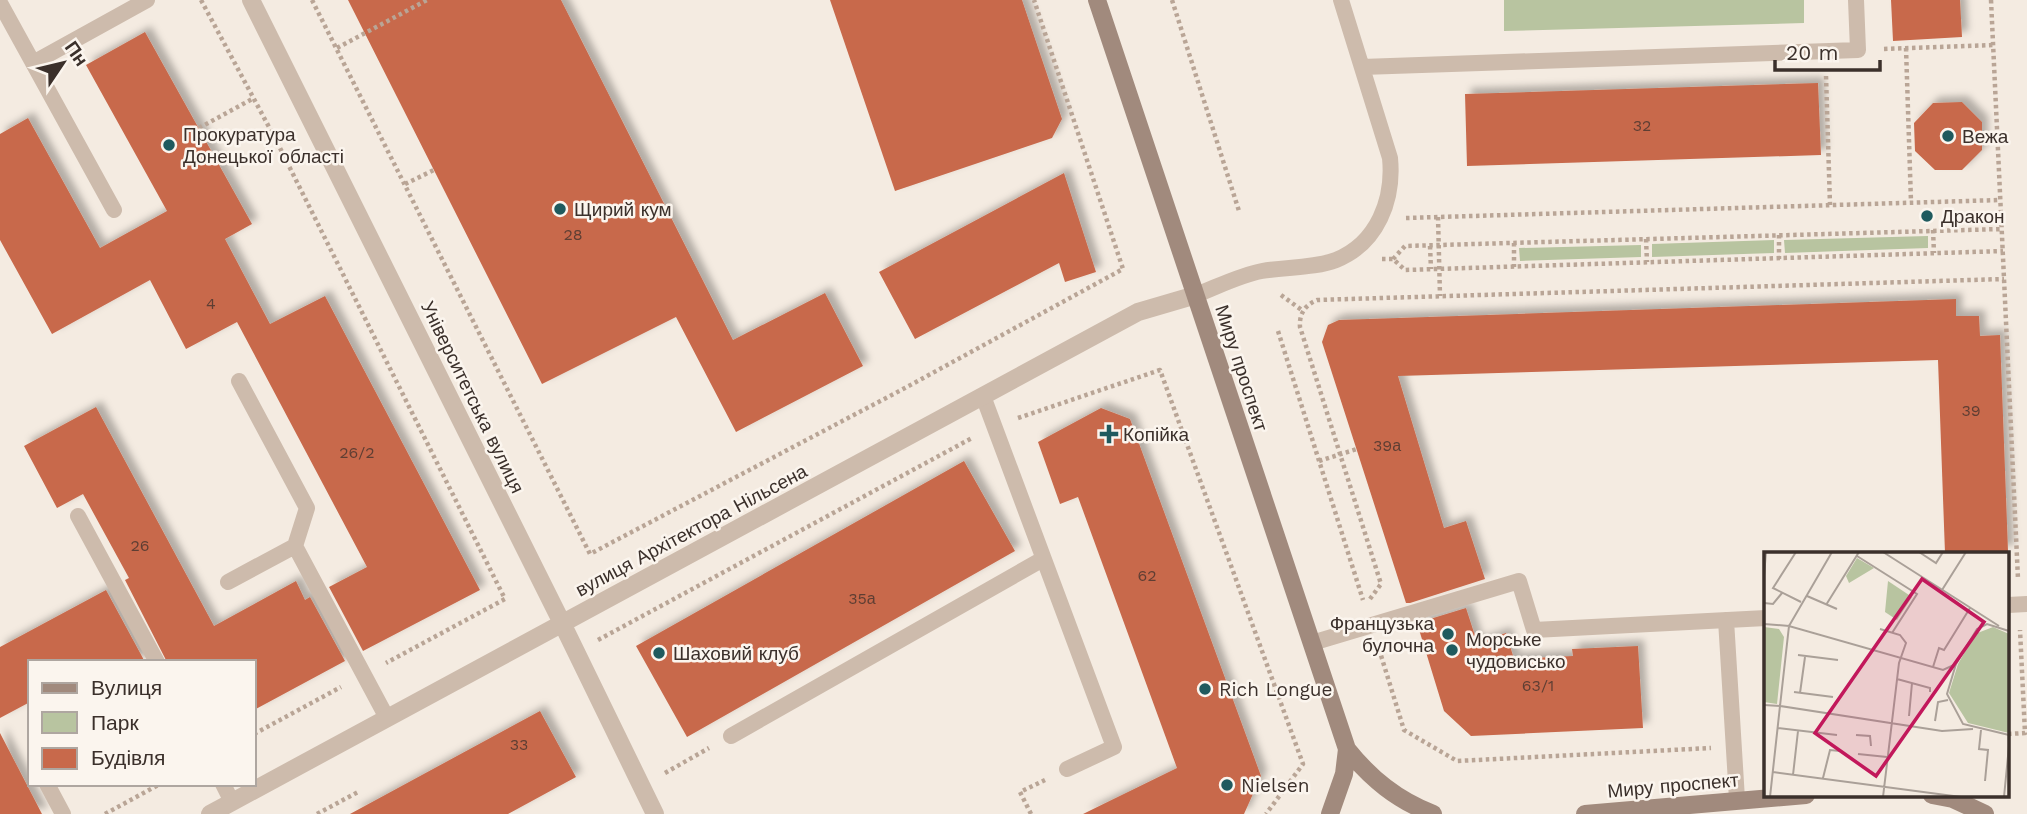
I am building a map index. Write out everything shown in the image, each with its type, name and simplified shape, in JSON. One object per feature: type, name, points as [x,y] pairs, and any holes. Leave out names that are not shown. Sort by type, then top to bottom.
[{"type":"main road","name":"Миру проспект","points":[[1097,0],[1347,749],[1362,768],[1386,790],[1413,807],[1433,814]]},
{"type":"main road","name":"Миру проспект","points":[[1330,814],[1344,774],[1347,749]]},
{"type":"main road","name":"Миру проспект","points":[[1585,814],[1789,796]]},
{"type":"main road","points":[[1937,796],[1953,799],[1985,814]]},
{"type":"street","name":"Університетська вулиця","points":[[251,0],[654,814]]},
{"type":"street","name":"вулиця Архітектора Нільсена","points":[[210,814],[1138,312],[1196,295]]},
{"type":"lane","points":[[33,63],[147,0]]},
{"type":"lane","points":[[1196,295],[1259,272],[1335,260],[1354,250],[1369,236],[1381,218],[1389,200],[1392,179],[1390,158],[1340,0]]},
{"type":"lane","points":[[1362,67],[1858,50],[1856,0]]},
{"type":"lane","points":[[0,3],[114,210]]},
{"type":"lane","points":[[228,582],[295,546],[307,508],[239,381]]},
{"type":"lane","points":[[983,396],[1114,747],[1067,769]]},
{"type":"lane","points":[[78,516],[156,660]]},
{"type":"lane","points":[[295,546],[387,718]]},
{"type":"lane","points":[[731,736],[1043,559]]},
{"type":"lane","points":[[1312,643],[1519,581],[1534,630],[1764,618]]},
{"type":"lane","points":[[1727,620],[1737,799]]},
{"type":"lane","points":[[48,786],[63,814]]},
{"type":"lane","points":[[224,786],[232,802]]},
{"type":"path","points":[[201,0],[254,98],[505,599]]},
{"type":"path","points":[[313,0],[590,554],[905,388],[1123,269],[1034,0]]},
{"type":"path","points":[[337,48],[427,0]]},
{"type":"path","points":[[1172,0],[1240,211]]},
{"type":"path","points":[[1991,0],[2025,733],[2010,734]]},
{"type":"path","points":[[1858,50],[1993,45]]},
{"type":"path","points":[[1906,48],[1911,202]]},
{"type":"path","points":[[1825,52],[1830,205]]},
{"type":"path","points":[[199,128],[254,98]]},
{"type":"path","points":[[405,184],[433,170]]},
{"type":"path","points":[[1381,218],[2000,200]]},
{"type":"path","points":[[1438,217],[1440,296]]},
{"type":"path","points":[[2001,229],[1514,243],[1431,257],[1405,270],[1393,259],[1405,246],[1431,257],[1514,267],[2003,251]]},
{"type":"path","points":[[1933,230],[1934,253]]},
{"type":"path","points":[[1779,235],[1779,258]]},
{"type":"path","points":[[1646,239],[1647,262]]},
{"type":"path","points":[[1514,243],[1514,267]]},
{"type":"path","points":[[1431,257],[1439,257]]},
{"type":"path","points":[[1381,584],[1300,327],[1303,311],[1317,300],[2004,279]]},
{"type":"path","points":[[1282,296],[1303,311]]},
{"type":"path","points":[[1278,331],[1404,730],[1457,761],[1734,747]]},
{"type":"path","points":[[597,640],[993,426],[1160,370],[1303,764],[1266,814]]},
{"type":"path","points":[[1319,461],[1357,449]]},
{"type":"path","points":[[662,775],[731,736]]},
{"type":"path","points":[[105,814],[156,786]]},
{"type":"path","points":[[317,814],[358,792]]},
{"type":"path","points":[[1020,792],[1031,814]]},
{"type":"green space","points":[[1504,0],[1804,0],[1804,23],[1504,31]]},
{"type":"green space","points":[[1928,236],[1928,248],[1785,253],[1784,240]]},
{"type":"green space","points":[[1774,240],[1774,253],[1652,257],[1652,244]]},
{"type":"green space","points":[[1641,245],[1641,257],[1520,261],[1519,248]]},
{"type":"building","points":[[348,0],[561,0],[733,340],[825,293],[863,366],[736,432],[676,317],[542,384]]},
{"type":"building","points":[[830,0],[1022,0],[1062,119],[1052,138],[895,191]]},
{"type":"building","points":[[1891,0],[1960,0],[1962,37],[1893,41]]},
{"type":"building","points":[[145,32],[252,224],[225,239],[270,324],[325,296],[480,590],[363,651],[329,587],[367,567],[237,322],[186,349],[150,280],[52,334],[0,240],[0,134],[28,118],[100,248],[167,211],[86,65]]},
{"type":"building","points":[[1818,83],[1821,155],[1467,166],[1465,94]]},
{"type":"building","points":[[1962,102],[1982,122],[1982,150],[1962,170],[1935,170],[1915,151],[1914,123],[1933,103]]},
{"type":"building","points":[[1064,173],[1096,272],[1065,282],[1059,263],[915,339],[879,272]]},
{"type":"building","points":[[1956,299],[1956,316],[1979,316],[1980,336],[2000,335],[2008,551],[1945,552],[1938,360],[1398,376],[1444,528],[1466,521],[1485,579],[1406,603],[1322,342],[1328,325],[1339,320]]},
{"type":"building","points":[[96,407],[214,626],[296,581],[305,600],[310,597],[345,661],[256,709],[256,660],[166,660],[125,580],[129,578],[83,494],[57,508],[24,446]]},
{"type":"building","points":[[1101,408],[1130,419],[1261,776],[1244,814],[1083,814],[1177,768],[1078,497],[1060,504],[1038,442]]},
{"type":"building","points":[[964,461],[1015,551],[687,737],[636,646]]},
{"type":"building","points":[[106,590],[144,660],[28,660],[28,703],[0,718],[0,647]]},
{"type":"building","points":[[1466,608],[1477,642],[1506,633],[1514,659],[1573,656],[1572,649],[1638,646],[1643,728],[1471,736],[1444,711],[1417,623]]},
{"type":"building","points":[[540,711],[576,777],[508,814],[350,814]]},
{"type":"building","points":[[0,733],[42,814],[0,814]]},
{"type":"place","name":"Вежа","points":[[1948,136]]},
{"type":"place","name":"Прокуратура Донецької області","points":[[169,145]]},
{"type":"place","name":"Щирий кум","points":[[560,209]]},
{"type":"place","name":"Дракон","points":[[1927,216]]},
{"type":"place","name":"Копійка","points":[[1109,434]]},
{"type":"place","name":"Французька булочна","points":[[1448,634]]},
{"type":"place","name":"Морське чудовисько","points":[[1452,650]]},
{"type":"place","name":"Шаховий клуб","points":[[659,653]]},
{"type":"place","name":"Rich Longue","points":[[1205,689]]},
{"type":"place","name":"Nielsen","points":[[1227,785]]}]
